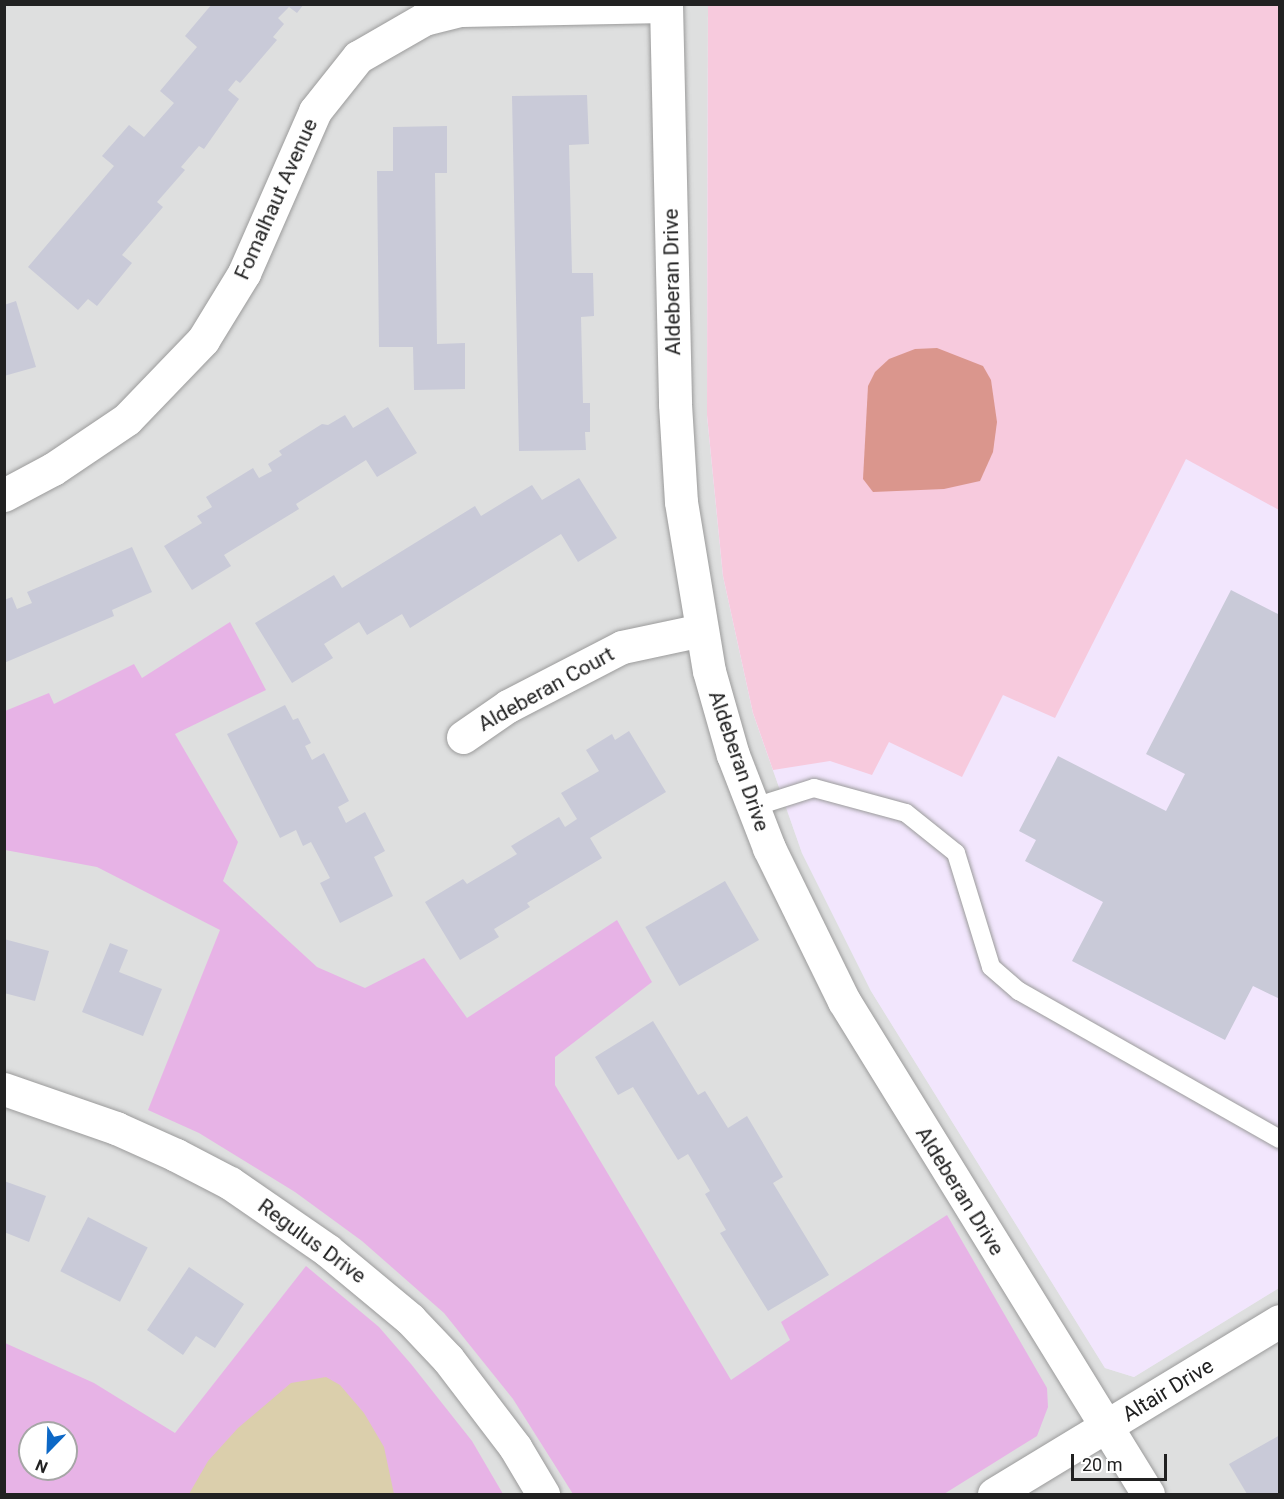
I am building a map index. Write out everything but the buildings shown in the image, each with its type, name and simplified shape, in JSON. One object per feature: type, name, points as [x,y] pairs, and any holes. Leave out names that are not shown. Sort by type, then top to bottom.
[{"type":"street","name":"Fomalhaut Avenue","points":[[4,495],[53,470],[127,419],[203,340],[244,273],[315,111],[334,84],[366,52],[424,19],[461,10],[666,5]]},
{"type":"street","name":"Aldeberan Drive","points":[[666,5],[675,404],[686,544],[712,681],[751,808],[811,940],[844,1001],[1148,1494]]},
{"type":"street","name":"Aldeberan Court","points":[[463,737],[508,706],[622,647],[701,630]]},
{"type":"street","name":"Regulus Drive","points":[[4,1089],[116,1128],[176,1155],[230,1183],[336,1256],[410,1319],[448,1359],[515,1447],[543,1494]]},
{"type":"street","name":"Altair Drive","points":[[994,1494],[1280,1321]]},
{"type":"lane","points":[[751,808],[814,788],[906,813],[956,853],[991,967],[1019,991],[1280,1139]]},
{"type":"shaded area","points":[[5,5],[708,5],[707,415],[723,576],[753,713],[802,853],[871,991],[1105,1368],[1134,1377],[1279,1288],[1279,1494],[5,1494]]},
{"type":"shaded area","points":[[708,5],[1279,5],[1279,1288],[1134,1377],[1105,1368],[871,991],[802,853],[753,713],[723,576],[707,415]]},
{"type":"shaded area","points":[[708,5],[1279,5],[1279,510],[1186,459],[1055,718],[1003,695],[962,777],[889,742],[872,775],[830,761],[773,770],[753,713],[723,576],[707,415]]},
{"type":"shaded area","points":[[937,348],[983,366],[991,380],[997,422],[993,452],[980,481],[944,489],[873,492],[863,479],[868,386],[875,372],[889,359],[915,349]]},
{"type":"shaded area","points":[[230,622],[266,690],[175,734],[238,842],[223,881],[317,967],[365,988],[424,958],[467,1018],[617,920],[652,982],[555,1057],[555,1085],[731,1380],[790,1340],[781,1322],[947,1215],[1047,1388],[1048,1407],[1037,1436],[944,1494],[573,1494],[513,1399],[444,1313],[362,1241],[295,1192],[199,1133],[148,1110],[220,930],[97,867],[5,850],[5,711],[49,693],[54,704],[134,664],[142,678]]},
{"type":"shaded area","points":[[306,1266],[379,1327],[411,1364],[472,1441],[503,1494],[5,1494],[5,1343],[94,1383],[175,1433]]},
{"type":"shaded area","points":[[326,1377],[340,1385],[364,1413],[384,1447],[394,1494],[189,1494],[208,1461],[238,1428],[291,1383]]}]
